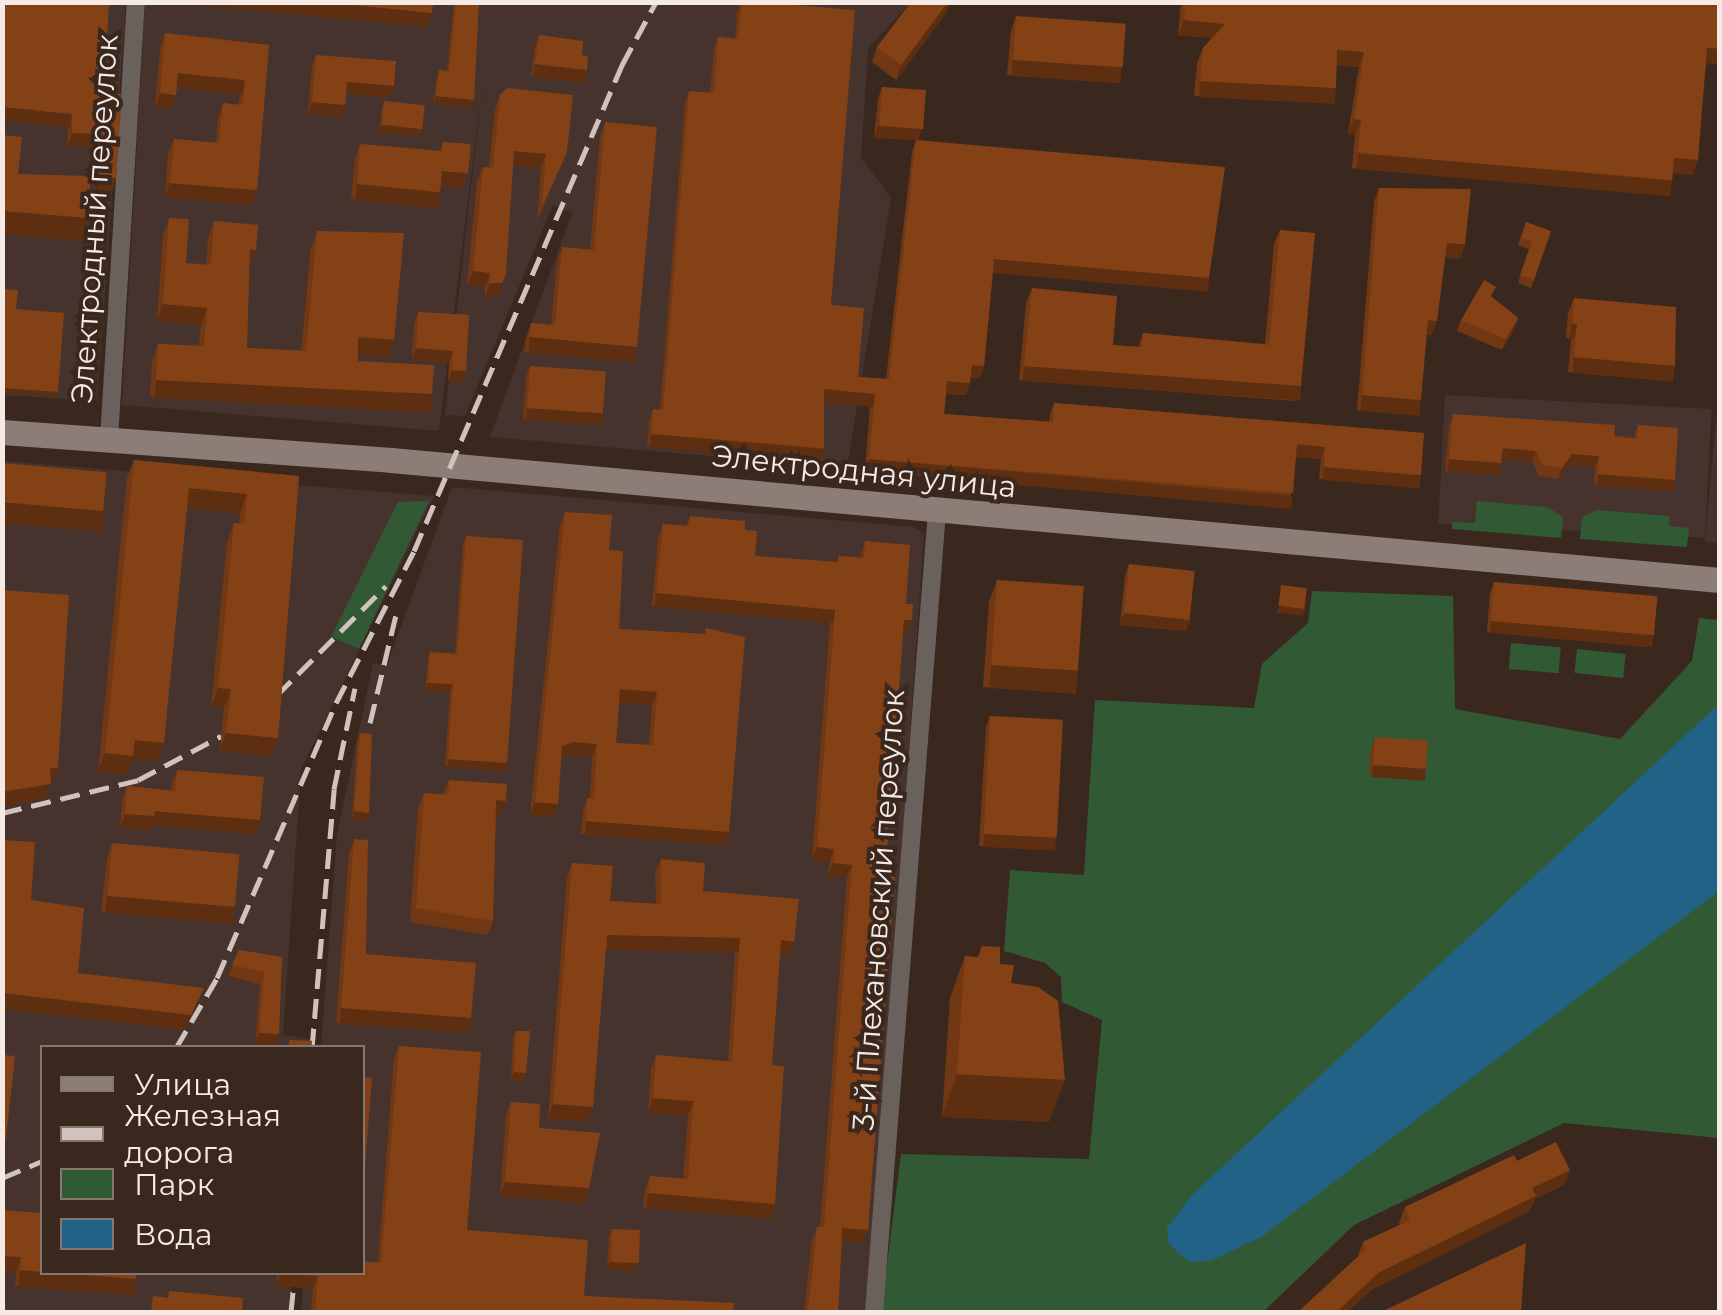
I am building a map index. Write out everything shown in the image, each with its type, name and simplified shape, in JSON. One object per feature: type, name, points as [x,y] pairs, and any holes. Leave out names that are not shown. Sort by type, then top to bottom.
[{"type":"street","name":"Электродный переулок","points":[[109,440],[136,2]]},
{"type":"street","name":"Электродная улица","points":[[2,432],[1720,580]]},
{"type":"street","name":"3-й Плехановский переулок","points":[[874,1312],[937,512]]},
{"type":"shaded area","points":[[2,3],[126,3],[97,401],[3,395]]},
{"type":"shaded area","points":[[145,3],[910,3],[868,49],[861,158],[891,198],[847,468],[490,437],[572,213],[553,205],[465,416],[445,415],[484,73],[439,431],[122,405]]},
{"type":"shaded area","points":[[1719,388],[1719,543],[1705,541]]},
{"type":"shaded area","points":[[1445,395],[1712,409],[1705,538],[1438,524]]},
{"type":"shaded area","points":[[2,461],[434,496],[301,769],[283,1035],[310,1039],[310,1045],[40,1045],[40,1275],[293,1275],[290,1312],[3,1312]]},
{"type":"shaded area","points":[[452,487],[914,527],[924,534],[869,1312],[301,1312],[304,1275],[365,1275],[365,1045],[321,1045],[337,835],[373,663],[387,665]]},
{"type":"green space","points":[[429,501],[359,649],[331,637],[398,502]]},
{"type":"green space","points":[[1477,501],[1547,507],[1563,517],[1561,538],[1452,529],[1452,522],[1475,523]]},
{"type":"green space","points":[[1596,510],[1669,516],[1669,526],[1689,528],[1687,547],[1580,539],[1582,517]]},
{"type":"green space","points":[[1312,591],[1453,596],[1455,709],[1620,739],[1692,661],[1699,618],[1719,620],[1719,1138],[1564,1123],[1354,1225],[1263,1312],[881,1312],[901,1154],[1089,1159],[1102,1020],[1062,1002],[1061,977],[1045,963],[1004,951],[1010,870],[1084,875],[1095,700],[1254,708],[1262,664],[1308,623]]},
{"type":"green space","points":[[1511,643],[1561,647],[1559,673],[1509,669]]},
{"type":"green space","points":[[1577,649],[1626,654],[1623,678],[1574,673]]},
{"type":"water","points":[[1719,704],[1719,891],[1261,1237],[1212,1260],[1191,1262],[1178,1253],[1168,1242],[1167,1228],[1193,1194]]},
{"type":"building","points":[[2,2],[109,2],[104,93],[122,94],[116,178],[99,177],[102,134],[72,133],[72,114],[2,107]]},
{"type":"building","points":[[323,2],[433,2],[432,13]]},
{"type":"building","points":[[456,2],[479,2],[474,100],[436,96],[439,70],[449,71]]},
{"type":"building","points":[[742,2],[855,10],[831,305],[864,308],[858,377],[889,379],[916,140],[1225,167],[1209,278],[994,259],[984,366],[972,365],[970,383],[947,381],[944,414],[1053,422],[1054,403],[1424,433],[1421,475],[1324,467],[1325,447],[1297,444],[1293,493],[869,459],[875,394],[824,389],[824,448],[651,434],[653,409],[663,410],[689,91],[714,93],[718,37],[738,39]]},
{"type":"building","points":[[911,2],[948,2],[901,65],[877,47]]},
{"type":"building","points":[[1185,2],[1720,2],[1720,49],[1707,48],[1698,160],[1674,158],[1672,180],[1358,153],[1361,120],[1354,119],[1364,52],[1337,50],[1336,88],[1200,81],[1203,48],[1225,24],[1184,20]]},
{"type":"building","points":[[1016,16],[1126,24],[1123,68],[1013,60]]},
{"type":"building","points":[[165,33],[269,45],[257,190],[170,183],[174,139],[219,143],[223,103],[242,105],[245,80],[178,73],[176,95],[160,93]]},
{"type":"building","points":[[539,35],[583,41],[587,70],[535,64]]},
{"type":"building","points":[[316,55],[396,61],[394,86],[347,82],[345,105],[312,102]]},
{"type":"building","points":[[882,87],[926,90],[923,129],[879,126]]},
{"type":"building","points":[[507,88],[573,95],[567,152],[542,207],[546,154],[514,151],[506,274],[502,283],[490,283],[490,273],[473,271],[483,167],[493,168],[500,95]]},
{"type":"building","points":[[384,101],[425,105],[422,129],[381,125]]},
{"type":"building","points":[[605,122],[657,127],[637,347],[530,337],[531,323],[555,325],[562,247],[594,250]]},
{"type":"building","points":[[2,135],[22,137],[18,174],[91,176],[87,218],[2,211]]},
{"type":"building","points":[[443,142],[471,144],[468,173],[442,171],[440,192],[357,184],[360,144],[442,151]]},
{"type":"building","points":[[1379,188],[1471,189],[1465,244],[1447,243],[1437,321],[1428,320],[1421,400],[1362,395]]},
{"type":"building","points":[[169,218],[189,219],[186,263],[211,265],[214,221],[258,225],[256,250],[250,249],[247,348],[306,351],[317,231],[404,233],[394,340],[358,337],[358,361],[434,365],[432,394],[156,380],[158,344],[204,346],[207,308],[163,304]]},
{"type":"building","points":[[1526,222],[1551,231],[1534,280],[1520,275],[1532,241],[1521,238]]},
{"type":"building","points":[[1280,230],[1315,233],[1301,386],[1024,366],[1032,288],[1117,296],[1113,345],[1142,347],[1143,333],[1269,345]]},
{"type":"building","points":[[1484,280],[1496,287],[1491,296],[1518,318],[1506,339],[1461,320]]},
{"type":"building","points":[[2,289],[18,290],[16,309],[64,313],[58,392],[2,388]]},
{"type":"building","points":[[1574,298],[1676,307],[1675,366],[1574,357]]},
{"type":"building","points":[[418,312],[469,315],[466,371],[452,370],[453,351],[416,348]]},
{"type":"building","points":[[530,366],[606,371],[603,413],[527,408]]},
{"type":"building","points":[[1453,414],[1615,425],[1614,437],[1637,439],[1638,425],[1678,428],[1675,480],[1598,474],[1599,456],[1572,454],[1562,468],[1543,465],[1536,451],[1503,448],[1501,463],[1449,459]]},
{"type":"building","points":[[134,460],[299,476],[278,738],[226,733],[231,689],[218,688],[234,523],[244,524],[247,494],[189,488],[164,743],[135,740],[133,756],[105,753]]},
{"type":"building","points":[[2,463],[107,472],[103,511],[2,502]]},
{"type":"building","points":[[565,512],[612,515],[609,550],[623,551],[619,629],[706,634],[706,628],[745,637],[729,832],[586,821],[587,798],[594,799],[597,744],[573,742],[562,746],[558,804],[535,802]],"holes":[[[620,689],[657,692],[653,745],[616,743]]]},
{"type":"building","points":[[690,516],[745,521],[745,530],[757,531],[755,556],[838,562],[839,556],[864,558],[865,541],[910,545],[906,604],[913,604],[912,620],[904,620],[885,876],[895,877],[868,1230],[842,1228],[838,1312],[808,1312],[817,1227],[824,1227],[852,865],[833,863],[834,849],[817,847],[835,610],[656,593],[663,524],[689,526]]},
{"type":"building","points":[[466,536],[523,540],[507,763],[448,759],[453,684],[428,683],[430,652],[457,654]]},
{"type":"building","points":[[1129,564],[1195,571],[1190,620],[1124,613]]},
{"type":"building","points":[[997,580],[1084,586],[1078,671],[991,665]]},
{"type":"building","points":[[1494,582],[1657,596],[1654,635],[1491,621]]},
{"type":"building","points":[[1281,585],[1307,588],[1304,609],[1278,606]]},
{"type":"building","points":[[2,590],[69,595],[58,768],[50,768],[51,784],[2,792]]},
{"type":"building","points":[[990,716],[1063,720],[1057,838],[984,834]]},
{"type":"building","points":[[360,733],[372,734],[369,813],[354,811]]},
{"type":"building","points":[[1375,737],[1428,741],[1426,769],[1373,765]]},
{"type":"building","points":[[177,770],[264,777],[260,820],[155,811],[154,816],[125,814],[127,786],[175,791]]},
{"type":"building","points":[[449,780],[507,784],[506,801],[496,800],[493,921],[416,908],[424,793],[448,795]]},
{"type":"building","points":[[354,839],[368,840],[366,954],[476,963],[471,1018],[341,1008]]},
{"type":"building","points":[[2,840],[35,842],[31,900],[84,908],[78,973],[204,988],[191,1015],[2,993]]},
{"type":"building","points":[[112,843],[240,854],[235,907],[107,896]]},
{"type":"building","points":[[661,859],[705,863],[703,891],[799,899],[794,942],[781,940],[772,1065],[784,1066],[775,1204],[648,1193],[650,1176],[688,1179],[693,1101],[653,1098],[656,1055],[732,1062],[740,938],[607,935],[593,1107],[553,1104],[572,863],[613,866],[610,901],[661,904]]},
{"type":"building","points":[[982,946],[1000,947],[1000,964],[1014,965],[1011,983],[1038,987],[1058,1001],[1065,1080],[957,1074],[965,956],[978,957]]},
{"type":"building","points":[[239,950],[282,957],[279,1034],[259,1033],[264,972],[232,965]]},
{"type":"building","points":[[516,1031],[530,1031],[526,1073],[514,1072]]},
{"type":"building","points":[[289,1040],[312,1041],[312,1045],[289,1045]]},
{"type":"building","points":[[399,1046],[481,1052],[467,1230],[588,1240],[584,1296],[734,1303],[733,1310],[757,1312],[315,1312],[318,1276],[308,1275],[365,1275],[365,1261],[381,1263]]},
{"type":"building","points":[[2,1055],[15,1056],[6,1138],[2,1138]]},
{"type":"building","points":[[365,1077],[372,1078],[365,1166]]},
{"type":"building","points":[[511,1102],[540,1104],[539,1128],[600,1133],[589,1188],[505,1182]]},
{"type":"building","points":[[1556,1142],[1570,1170],[1532,1188],[1536,1196],[1378,1273],[1337,1312],[1298,1312],[1366,1249],[1363,1242],[1410,1220],[1405,1207],[1514,1155],[1517,1161]]},
{"type":"building","points":[[2,1210],[40,1213],[40,1272],[20,1270],[21,1257],[2,1256]]},
{"type":"building","points":[[612,1229],[640,1230],[639,1263],[611,1262]]},
{"type":"building","points":[[1526,1243],[1521,1312],[1381,1312]]},
{"type":"building","points":[[86,1275],[137,1275],[136,1279]]},
{"type":"building","points":[[169,1291],[243,1298],[242,1312],[151,1312],[153,1296],[168,1298]]},
{"type":"railway","points":[[178,1045],[217,978],[336,703],[414,551],[622,65],[656,2]]},
{"type":"railway","points":[[277,695],[386,586]]},
{"type":"railway","points":[[370,723],[398,606]]},
{"type":"railway","points":[[312,1045],[334,789],[355,688]]},
{"type":"railway","points":[[2,813],[138,780],[221,736]]},
{"type":"railway","points":[[2,1178],[40,1162]]},
{"type":"railway","points":[[291,1312],[295,1275]]}]
